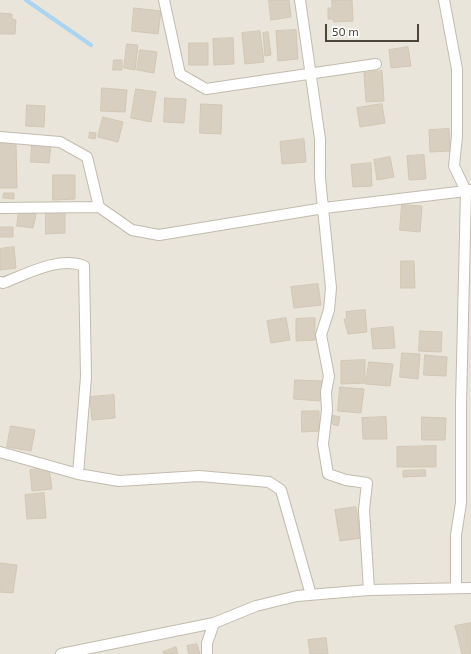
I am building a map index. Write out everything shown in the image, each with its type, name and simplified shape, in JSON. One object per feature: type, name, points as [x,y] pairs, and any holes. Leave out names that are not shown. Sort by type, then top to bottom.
[{"type":"street","points":[[164,0],[180,74],[206,90],[376,64]]},
{"type":"street","points":[[300,0],[320,139],[320,178],[331,288],[329,310],[321,335],[329,376],[326,392],[327,410],[323,444],[328,474],[346,480],[367,483],[364,510],[369,590]]},
{"type":"street","points":[[444,0],[458,69],[457,136],[454,166],[468,190],[461,404],[461,503],[456,535],[456,588]]},
{"type":"street","points":[[0,137],[60,142],[87,157],[99,207]]},
{"type":"street","points":[[0,208],[99,207],[132,230],[159,234],[324,208],[468,190]]},
{"type":"street","points":[[0,282],[3,283],[58,264],[76,263],[84,266],[86,377],[78,474]]},
{"type":"street","points":[[0,452],[78,474],[119,481],[199,476],[269,482],[281,490],[311,595]]},
{"type":"street","points":[[61,654],[214,623],[256,606],[297,596],[369,590],[471,588]]},
{"type":"street","points":[[207,654],[207,643],[214,623]]},
{"type":"shaded area","points":[[0,0],[471,0],[471,654],[0,654]]},
{"type":"building","points":[[269,0],[289,0],[291,17],[271,20]]},
{"type":"building","points":[[332,0],[352,0],[353,21],[334,22],[333,19],[328,19],[328,8],[332,8]]},
{"type":"building","points":[[134,8],[161,11],[158,34],[132,31]]},
{"type":"building","points":[[0,13],[12,14],[12,19],[16,20],[15,34],[0,34]]},
{"type":"building","points":[[296,30],[298,59],[278,61],[276,31]]},
{"type":"building","points":[[260,31],[264,62],[245,64],[242,33]]},
{"type":"building","points":[[268,32],[271,55],[265,56],[263,33]]},
{"type":"building","points":[[233,38],[234,64],[214,65],[213,39]]},
{"type":"building","points":[[189,43],[208,43],[208,65],[189,65]]},
{"type":"building","points":[[127,44],[138,45],[135,70],[124,68]]},
{"type":"building","points":[[408,47],[411,66],[391,68],[389,50]]},
{"type":"building","points":[[140,50],[157,52],[154,73],[137,70]]},
{"type":"building","points":[[114,60],[122,60],[122,70],[113,70]]},
{"type":"building","points":[[382,71],[384,101],[366,102],[364,73]]},
{"type":"building","points":[[102,88],[127,90],[125,112],[101,111]]},
{"type":"building","points":[[136,89],[156,92],[151,122],[131,118]]},
{"type":"building","points":[[165,98],[186,99],[184,123],[164,122]]},
{"type":"building","points":[[201,104],[222,105],[221,134],[200,133]]},
{"type":"building","points":[[382,104],[385,123],[360,127],[357,108]]},
{"type":"building","points":[[27,105],[45,106],[44,127],[26,126]]},
{"type":"building","points":[[103,117],[123,122],[118,142],[98,137]]},
{"type":"building","points":[[449,129],[450,151],[430,152],[429,130]]},
{"type":"building","points":[[90,132],[96,133],[95,139],[89,138]]},
{"type":"building","points":[[304,139],[306,162],[282,164],[280,142]]},
{"type":"building","points":[[0,143],[16,143],[17,188],[0,188]]},
{"type":"building","points":[[32,144],[51,145],[49,163],[31,162]]},
{"type":"building","points":[[424,155],[426,179],[409,180],[407,156]]},
{"type":"building","points":[[390,157],[394,177],[377,180],[374,160]]},
{"type":"building","points":[[371,163],[372,186],[353,187],[351,165]]},
{"type":"building","points":[[53,175],[75,175],[75,199],[53,200]]},
{"type":"building","points":[[4,193],[14,193],[14,199],[3,198]]},
{"type":"building","points":[[402,205],[422,206],[420,232],[400,230]]},
{"type":"building","points":[[19,211],[36,214],[33,228],[17,226]]},
{"type":"building","points":[[46,212],[65,212],[65,233],[46,234]]},
{"type":"building","points":[[0,227],[13,227],[13,237],[0,237]]},
{"type":"building","points":[[14,247],[16,268],[0,270],[0,249]]},
{"type":"building","points":[[401,261],[414,261],[415,288],[401,288]]},
{"type":"building","points":[[318,284],[321,305],[294,308],[291,287]]},
{"type":"building","points":[[365,310],[367,332],[348,334],[344,319],[347,319],[346,312]]},
{"type":"building","points":[[286,318],[290,340],[271,343],[267,321]]},
{"type":"building","points":[[315,318],[315,340],[296,341],[296,319]]},
{"type":"building","points":[[393,327],[395,348],[373,349],[371,329]]},
{"type":"building","points":[[420,331],[442,332],[441,352],[419,351]]},
{"type":"building","points":[[402,353],[420,354],[418,379],[400,377]]},
{"type":"building","points":[[425,355],[447,357],[446,376],[424,375]]},
{"type":"building","points":[[365,360],[365,383],[341,384],[341,361]]},
{"type":"building","points":[[369,362],[393,364],[390,386],[366,384]]},
{"type":"building","points":[[295,380],[322,381],[320,401],[294,399]]},
{"type":"building","points":[[340,387],[364,389],[361,413],[338,411]]},
{"type":"building","points":[[114,395],[115,418],[92,420],[90,397]]},
{"type":"building","points":[[302,411],[319,411],[319,431],[302,432]]},
{"type":"building","points":[[331,415],[340,417],[338,426],[329,423]]},
{"type":"building","points":[[386,417],[387,439],[363,439],[362,418]]},
{"type":"building","points":[[422,417],[446,418],[445,440],[422,440]]},
{"type":"building","points":[[11,426],[35,430],[31,451],[7,447]]},
{"type":"building","points":[[436,446],[436,467],[397,467],[397,447]]},
{"type":"building","points":[[49,468],[52,489],[32,491],[30,470]]},
{"type":"building","points":[[425,470],[426,476],[403,477],[403,471]]},
{"type":"building","points":[[44,493],[46,518],[27,519],[25,495]]},
{"type":"building","points":[[356,507],[361,538],[340,541],[335,510]]},
{"type":"building","points":[[0,563],[17,565],[13,593],[0,592]]},
{"type":"building","points":[[471,623],[471,654],[462,654],[455,626]]},
{"type":"building","points":[[326,638],[328,654],[310,654],[308,640]]},
{"type":"building","points":[[197,644],[200,654],[189,654],[187,646]]},
{"type":"building","points":[[176,647],[178,654],[164,654],[163,652]]},
{"type":"waterway","points":[[26,0],[91,45]]}]
